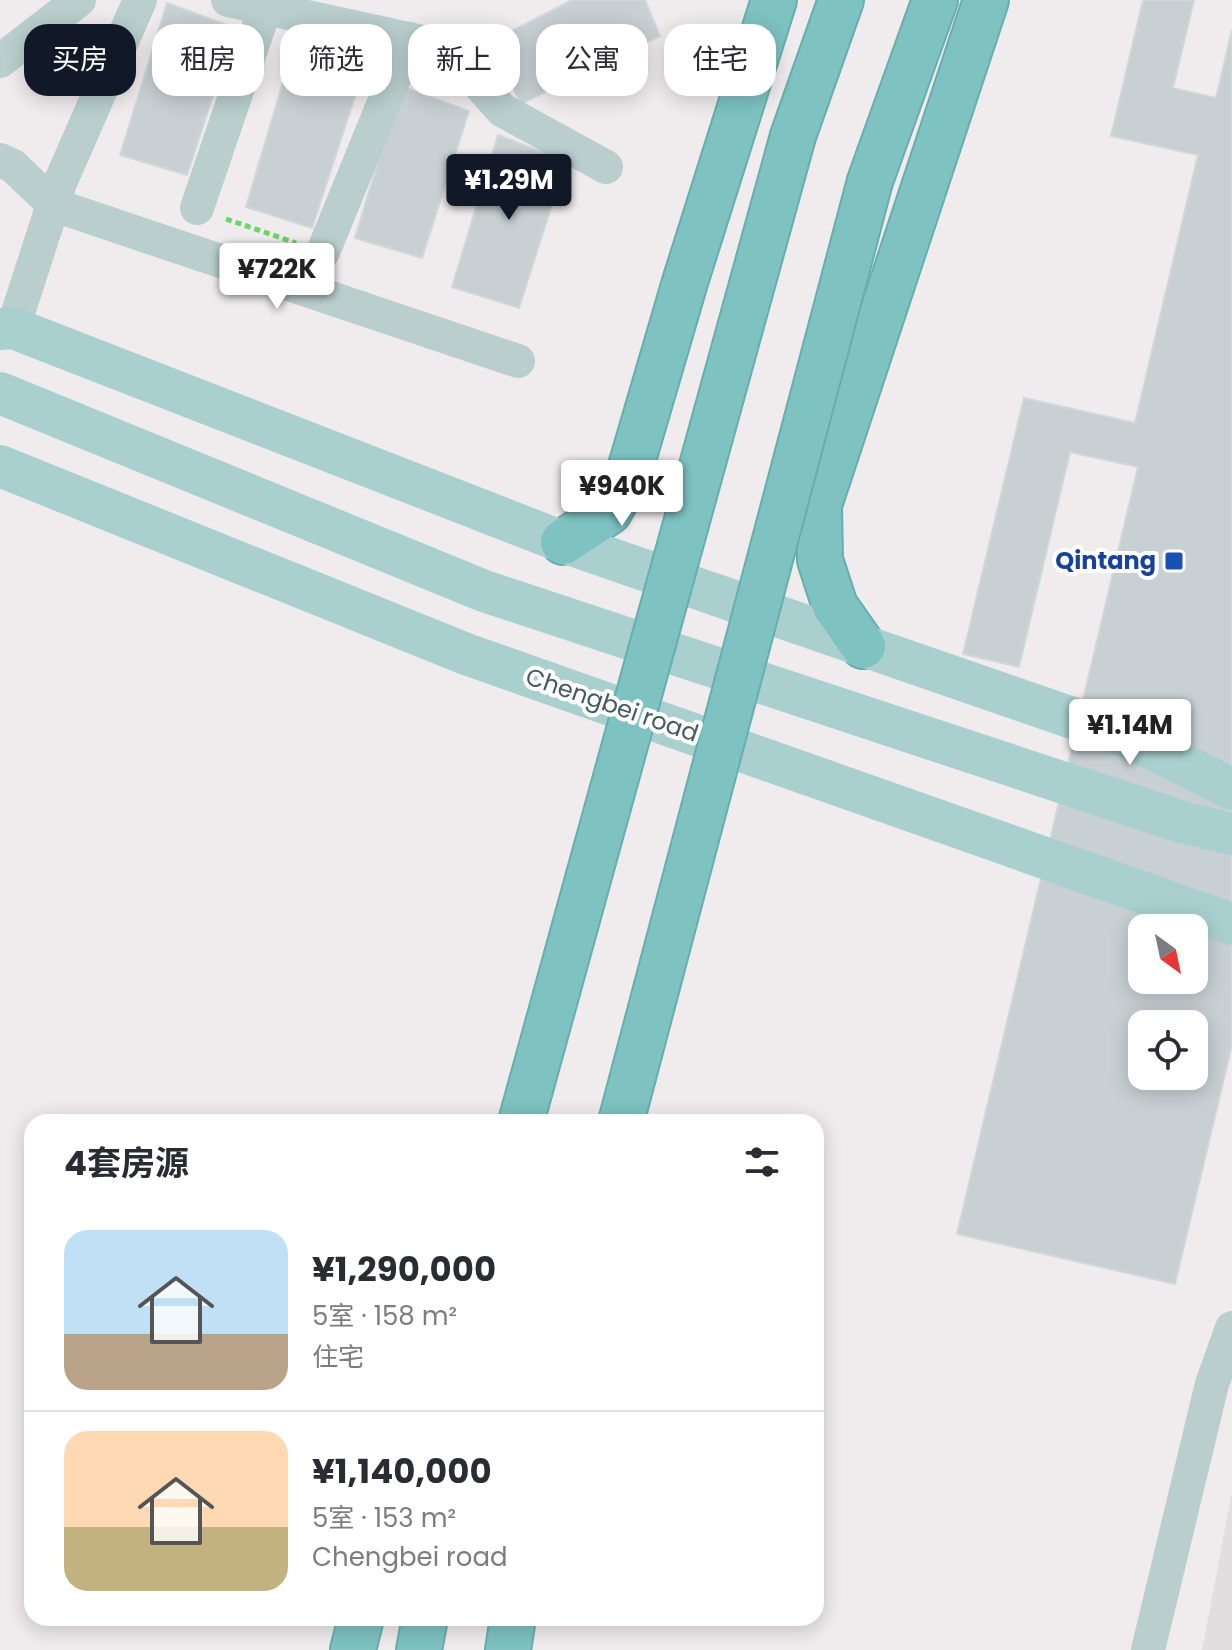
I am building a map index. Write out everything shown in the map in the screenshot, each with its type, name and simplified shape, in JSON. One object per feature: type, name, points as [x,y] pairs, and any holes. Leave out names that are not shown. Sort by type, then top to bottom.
[{"type":"highway","points":[[563,542],[609,512],[627,480],[685,282],[774,0]]},
{"type":"highway","points":[[523,1114],[793,136],[841,0]]},
{"type":"highway","points":[[623,1114],[870,181],[935,0]]},
{"type":"highway","points":[[863,646],[835,606],[820,560],[819,505],[986,0]]},
{"type":"highway","points":[[353,1650],[359,1626]]},
{"type":"highway","points":[[419,1650],[424,1626]]},
{"type":"highway","points":[[508,1650],[512,1626]]},
{"type":"main road","points":[[6,329],[563,542],[1130,738],[1232,789]]},
{"type":"main road","points":[[0,393],[484,591],[1182,822],[1232,834]]},
{"type":"main road","name":"Chengbei road","points":[[0,466],[466,654],[1232,924]]},
{"type":"street","points":[[0,61],[79,0]]},
{"type":"street","points":[[6,329],[57,194],[140,0]]},
{"type":"street","points":[[228,0],[408,39]]},
{"type":"street","points":[[197,208],[265,8]]},
{"type":"street","points":[[323,252],[408,44]]},
{"type":"street","points":[[490,96],[502,110],[606,167]]},
{"type":"street","points":[[0,160],[57,194],[518,361]]},
{"type":"street","points":[[1148,1650],[1212,1384],[1232,1328]]},
{"type":"path","points":[[197,208],[323,252]]},
{"type":"shaded area","points":[[1232,1492],[1232,1650],[1202,1650]]},
{"type":"building","points":[[572,0],[645,0],[660,36],[648,42],[648,24],[536,24],[537,96],[521,104],[517,96],[520,96],[520,27]]},
{"type":"building","name":"Qintang","points":[[1143,0],[1194,0],[1173,88],[1216,98],[1232,30],[1232,1045],[1175,1284],[957,1234],[1138,467],[1070,452],[1019,667],[963,654],[1024,398],[1135,423],[1198,155],[1111,136]]},
{"type":"building","points":[[167,3],[224,24],[161,24]]},
{"type":"building","points":[[152,52],[152,96],[213,96],[187,175],[120,155]]},
{"type":"building","points":[[401,86],[408,89],[408,96],[428,96],[469,111],[422,258],[355,238]]},
{"type":"building","points":[[280,92],[280,96],[355,96],[312,228],[246,207]]},
{"type":"building","points":[[498,135],[566,161],[519,308],[452,287]]},
{"type":"place","name":"Qintang","points":[[1174,561]]}]
